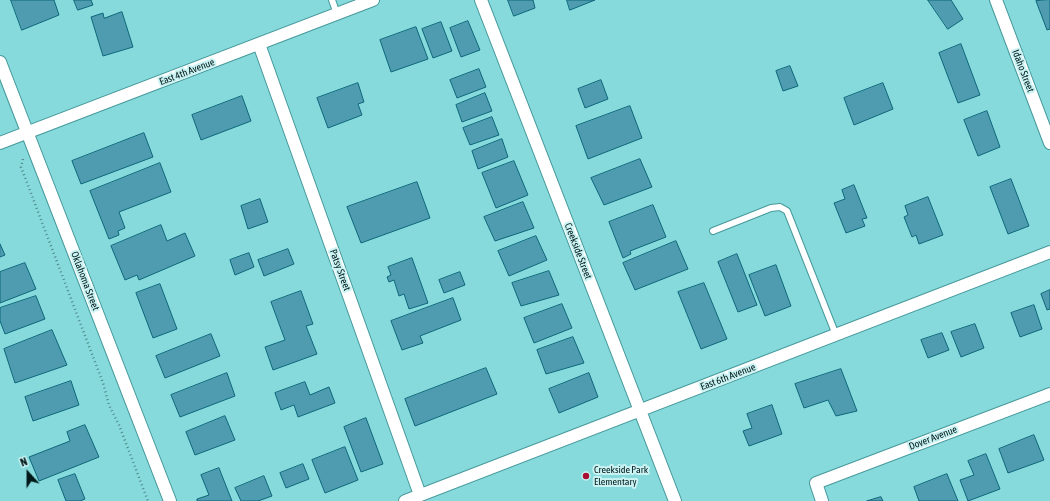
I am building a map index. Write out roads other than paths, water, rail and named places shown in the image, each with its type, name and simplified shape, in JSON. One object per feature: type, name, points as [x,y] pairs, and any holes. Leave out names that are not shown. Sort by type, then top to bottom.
[{"type":"street","name":"East 4th Avenue","points":[[0,143],[373,0]]},
{"type":"street","name":"Creekside Street","points":[[481,0],[676,501]]},
{"type":"street","name":"Idaho Street","points":[[996,0],[1050,143]]},
{"type":"street","name":"Patsy Street","points":[[259,44],[420,495]]},
{"type":"street","name":"Oklahoma Street","points":[[0,62],[170,501]]},
{"type":"street","name":"East 6th Avenue","points":[[405,501],[1050,252]]},
{"type":"street","name":"Dover Avenue","points":[[822,501],[816,482],[1050,394]]},
{"type":"lane","points":[[332,0],[337,14]]},
{"type":"lane","points":[[713,231],[771,208],[780,208],[787,211],[836,335]]},
{"type":"place","name":"Creekside Park Elementary","points":[[586,476]]}]
